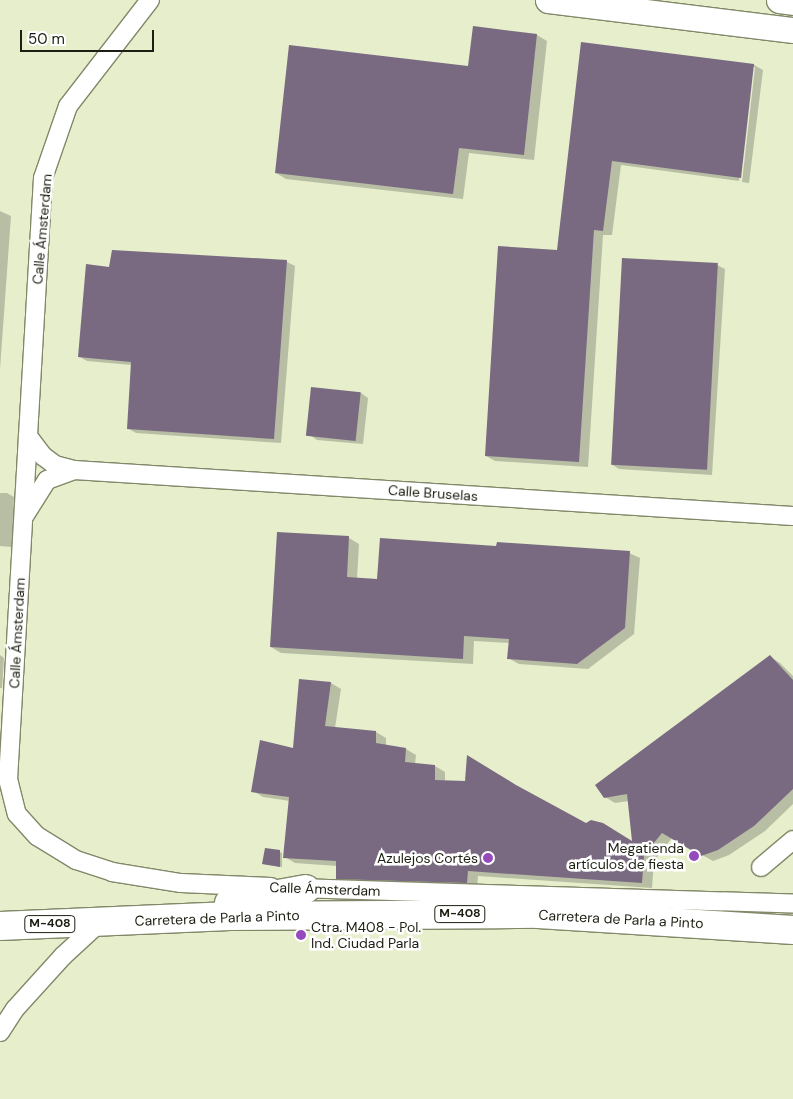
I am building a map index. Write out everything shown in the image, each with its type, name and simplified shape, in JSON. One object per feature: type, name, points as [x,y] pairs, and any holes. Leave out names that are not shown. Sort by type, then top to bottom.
[{"type":"main road","name":"M-408","points":[[127,921],[306,889]]},
{"type":"main road","name":"Carretera de Parla a Pinto","points":[[0,926],[230,916],[538,914],[793,930]]},
{"type":"street","name":"Calle Ámsterdam","points":[[150,0],[68,106],[43,178],[8,779],[17,814],[37,836],[76,860],[112,872],[181,883],[306,889],[661,898],[793,904]]},
{"type":"street","points":[[548,0],[793,30]]},
{"type":"street","points":[[779,0],[793,2]]},
{"type":"street","points":[[28,436],[43,456],[55,465],[74,470]]},
{"type":"street","points":[[24,517],[47,480],[74,470]]},
{"type":"street","name":"Calle Bruselas","points":[[74,470],[793,516]]},
{"type":"street","points":[[762,867],[793,840]]},
{"type":"street","points":[[0,1032],[16,1009],[63,956],[99,922]]},
{"type":"building","points":[[473,26],[537,34],[524,155],[459,148],[453,194],[275,173],[289,45],[468,66]]},
{"type":"building","points":[[581,42],[754,64],[741,178],[612,161],[603,231],[594,230],[579,462],[485,456],[498,246],[557,250]]},
{"type":"building","points":[[112,250],[287,260],[274,439],[127,429],[131,362],[78,357],[86,264],[109,267]]},
{"type":"building","points":[[622,258],[718,263],[707,470],[611,465]]},
{"type":"building","points":[[311,387],[361,392],[356,441],[306,436]]},
{"type":"building","points":[[277,532],[349,536],[347,577],[377,579],[380,538],[496,546],[497,542],[630,551],[625,628],[577,664],[507,659],[509,639],[464,636],[463,659],[270,647]]},
{"type":"building","points":[[770,655],[793,680],[793,789],[754,826],[718,850],[701,856],[662,833],[644,855],[642,883],[468,871],[467,883],[336,879],[336,861],[283,858],[289,797],[251,792],[260,740],[293,748],[299,679],[331,682],[325,726],[376,731],[376,743],[406,748],[405,762],[435,765],[435,780],[465,781],[467,755],[516,785],[586,823],[591,820],[603,823],[632,841],[627,794],[604,798],[595,785]]},
{"type":"building","points":[[265,848],[280,850],[280,867],[262,864]]},
{"type":"place","name":"Megatienda artículos de fiesta","points":[[694,856]]},
{"type":"place","name":"Azulejos Cortés","points":[[488,858]]},
{"type":"place","name":"Ctra. M408 - Pol. Ind. Ciudad Parla","points":[[301,935]]}]
